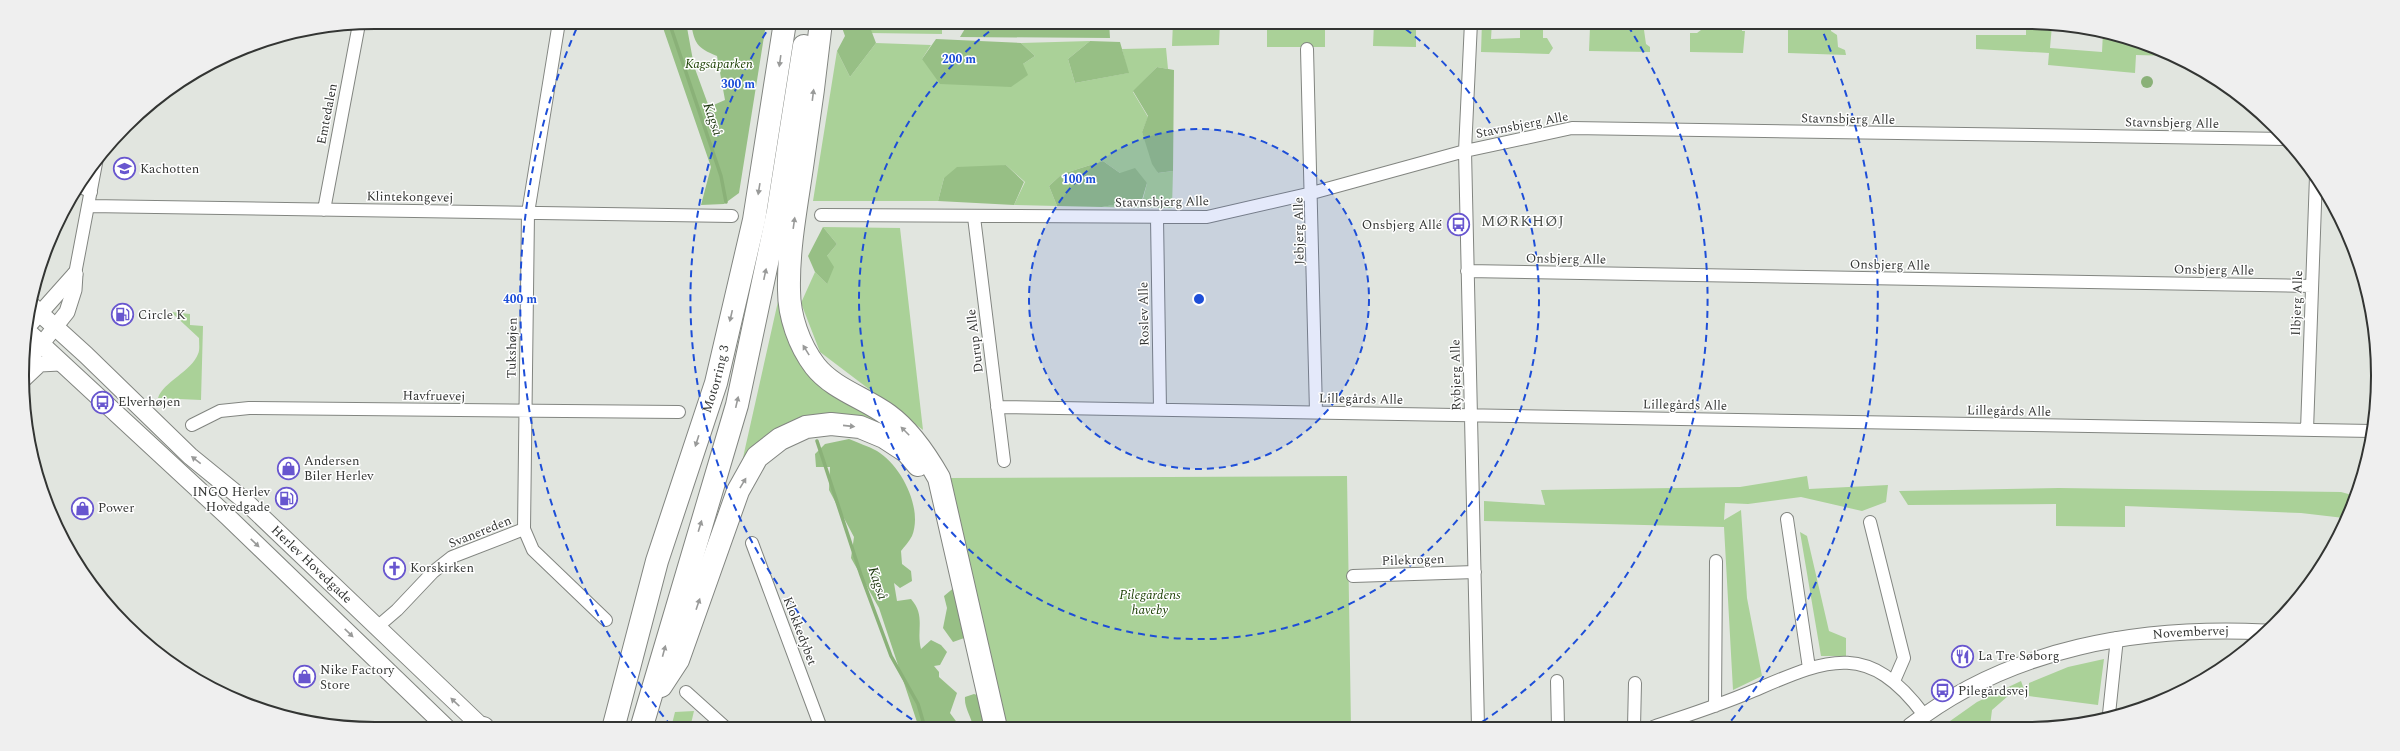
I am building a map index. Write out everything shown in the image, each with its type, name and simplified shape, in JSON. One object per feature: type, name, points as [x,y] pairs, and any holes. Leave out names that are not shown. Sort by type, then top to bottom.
[{"type":"highway","name":"Motorring 3","points":[[615,722],[657,560],[716,383],[754,220],[784,29]]},
{"type":"highway","name":"Motorring 3","points":[[643,722],[679,596],[737,405],[778,211],[806,29]]},
{"type":"highway","points":[[820,29],[812,99],[793,228],[789,291],[792,316],[800,341],[816,367],[834,382],[889,416],[923,450],[939,478],[942,500],[995,722]]},
{"type":"highway","points":[[650,702],[678,660],[738,491],[758,457],[780,439],[806,427],[831,424],[860,427],[884,437],[907,452],[926,473],[942,500]]},
{"type":"highway","points":[[601,722],[657,560]]},
{"type":"main road","name":"Herlev Hovedgade","points":[[37,325],[60,363],[227,516],[441,722]]},
{"type":"main road","name":"Herlev Hovedgade","points":[[37,325],[158,425],[190,456],[227,484],[376,628],[477,722]]},
{"type":"street","name":"Tukshøjen","points":[[558,29],[528,213],[524,529],[533,550],[606,620]]},
{"type":"street","name":"Rybjerg Alle","points":[[1472,29],[1465,151],[1478,722]]},
{"type":"street","name":"Emtedalen","points":[[324,210],[358,30]]},
{"type":"street","name":"Jebjerg Alle","points":[[1306,49],[1312,193],[1316,412]]},
{"type":"street","name":"Stavnsbjerg Alle","points":[[821,215],[1157,218],[1207,217],[1312,193],[1465,151],[1572,128],[2278,139]]},
{"type":"street","points":[[31,345],[37,325],[64,295],[73,277],[89,206],[94,174]]},
{"type":"street","name":"Ilbjerg Alle","points":[[2307,430],[2316,187]]},
{"type":"street","points":[[84,188],[91,192]]},
{"type":"street","name":"Klintekongevej","points":[[89,206],[732,216]]},
{"type":"street","name":"Durup Alle","points":[[974,217],[1004,461]]},
{"type":"street","name":"Roslev Alle","points":[[1157,218],[1160,409]]},
{"type":"street","name":"Onsbjerg Alle","points":[[1467,271],[2312,286]]},
{"type":"street","points":[[29,374],[40,364],[47,362],[60,363]]},
{"type":"street","name":"Lillegårds Alle","points":[[997,406],[2366,431]]},
{"type":"street","name":"Havfruevej","points":[[192,425],[220,411],[249,408],[679,412]]},
{"type":"street","points":[[1787,519],[1809,668]]},
{"type":"street","points":[[1870,522],[1904,658],[1894,681]]},
{"type":"street","name":"Svanereden","points":[[376,628],[397,610],[432,572],[452,556],[524,529]]},
{"type":"street","name":"Klokkedybet","points":[[752,543],[819,722]]},
{"type":"street","points":[[1715,706],[1716,561]]},
{"type":"street","name":"Pilekrogen","points":[[1353,576],[1475,572]]},
{"type":"street","name":"Novembervej","points":[[1915,722],[1924,715],[1965,691],[2014,667],[2064,650],[2117,638],[2187,630],[2258,632]]},
{"type":"street","points":[[2109,711],[2117,638]]},
{"type":"street","points":[[1668,722],[1715,706],[1809,668],[1828,663],[1856,664],[1882,673],[1907,692],[1924,715]]},
{"type":"street","points":[[1557,681],[1558,722]]},
{"type":"street","points":[[1634,722],[1636,683]]},
{"type":"street","points":[[686,692],[719,722]]},
{"type":"green space","name":"Kagsåparken","points":[[663,29],[687,29],[694,66],[709,107],[725,100],[717,56],[705,50],[698,44],[695,40],[693,29],[765,29],[739,193],[724,204],[701,205],[711,167]]},
{"type":"green space","points":[[842,29],[871,29],[876,43],[850,77],[837,51],[845,36]]},
{"type":"green space","points":[[869,29],[942,29],[942,34],[869,33]]},
{"type":"green space","points":[[965,29],[1109,29],[1110,38],[960,37]]},
{"type":"green space","points":[[1173,29],[1220,29],[1219,45],[1172,46]]},
{"type":"green space","points":[[1267,29],[1325,29],[1325,47],[1267,47]]},
{"type":"green space","points":[[1374,29],[1416,29],[1416,47],[1373,46]]},
{"type":"green space","points":[[1482,29],[1492,29],[1491,39],[1520,38],[1520,29],[1543,29],[1543,38],[1547,38],[1553,48],[1549,54],[1481,52]]},
{"type":"green space","points":[[1590,29],[1643,29],[1646,44],[1650,47],[1650,52],[1589,51]]},
{"type":"green space","points":[[1742,29],[1742,31],[1745,31],[1743,53],[1690,52],[1690,33],[1697,33],[1701,30]]},
{"type":"green space","points":[[1788,29],[1831,29],[1831,31],[1837,35],[1838,47],[1845,50],[1846,55],[1788,53]]},
{"type":"green space","points":[[2026,29],[2052,30],[2050,48],[2102,52],[2103,38],[2136,47],[2158,56],[2136,55],[2135,73],[2048,65],[2049,53],[1976,49],[1976,35],[2026,35]]},
{"type":"green space","points":[[936,39],[1021,43],[1035,56],[1023,64],[1028,75],[1011,87],[940,84],[922,59]]},
{"type":"green space","points":[[1090,41],[1068,59],[1075,83],[1128,73],[1122,49],[1166,48],[1168,69],[1157,67],[1133,92],[1148,117],[1142,132],[1158,173],[1173,171],[1172,208],[1102,207],[1143,199],[1147,183],[1120,173],[1103,161],[1062,174],[1049,186],[1057,206],[1014,205],[1025,182],[1006,165],[944,178],[938,201],[813,201],[837,51],[850,77],[876,43],[931,45],[922,59],[1023,64],[1035,56],[1021,43]]},
{"type":"green space","points":[[1090,41],[1120,42],[1129,73],[1075,83],[1068,59]]},
{"type":"green space","points":[[1157,67],[1174,70],[1173,171],[1158,173],[1152,164],[1142,132],[1148,116],[1133,91]]},
{"type":"green space","points":[[1103,161],[1120,173],[1135,168],[1147,183],[1142,200],[1102,207],[1057,206],[1049,186],[1062,174]]},
{"type":"green space","points":[[1006,165],[1024,182],[1014,205],[938,201],[944,178],[957,167]]},
{"type":"green space","points":[[823,227],[900,228],[923,430],[820,352],[801,303],[815,272],[827,284],[827,256],[837,244]]},
{"type":"green space","points":[[823,227],[837,244],[827,256],[834,267],[827,284],[815,272],[808,256]]},
{"type":"green space","points":[[781,288],[804,358],[912,443],[867,417],[830,413],[793,421],[757,445],[740,471]]},
{"type":"green space","points":[[171,312],[190,314],[190,325],[203,326],[201,400],[158,398],[166,387],[190,366],[195,360],[199,351],[199,338]]},
{"type":"green space","points":[[849,439],[874,449],[895,467],[908,489],[915,513],[915,525],[912,536],[901,551],[902,564],[911,571],[912,581],[900,588],[894,583],[897,601],[911,599],[916,605],[919,617],[921,649],[931,640],[941,645],[947,652],[940,665],[934,666],[939,672],[939,677],[957,693],[950,713],[957,722],[917,722],[879,608],[851,558],[854,537],[829,490],[830,467],[816,467],[815,454],[825,444]]},
{"type":"green space","name":"Pilegårdens haveby","points":[[1347,476],[1351,722],[1002,722],[949,478]]},
{"type":"green space","points":[[1807,476],[1809,489],[1888,485],[1886,502],[1862,511],[1801,497],[1748,504],[1725,503],[1724,520],[1741,510],[1747,598],[1762,676],[1733,690],[1724,527],[1484,521],[1484,501],[1545,505],[1541,490],[1740,487]]},
{"type":"green space","points":[[2059,488],[2341,492],[2350,494],[2340,518],[2301,513],[2125,506],[2125,527],[2056,526],[2056,504],[1908,505],[1899,491]]},
{"type":"green space","points":[[1800,532],[1807,536],[1829,631],[1846,638],[1846,656],[1821,656]]},
{"type":"green space","points":[[956,586],[967,637],[953,642],[943,628],[947,608],[944,596]]},
{"type":"green space","points":[[2104,659],[2098,705],[2029,696],[2029,683],[2068,667]]},
{"type":"green space","points":[[2021,681],[2025,692],[2008,696],[1992,710],[1990,722],[1949,722],[1977,702]]},
{"type":"green space","points":[[974,694],[980,696],[985,722],[972,722],[965,697]]},
{"type":"green space","points":[[694,711],[691,722],[672,722],[675,712]]},
{"type":"shaded area","points":[[2149,76],[2152,77],[2152,87],[2145,88],[2142,87],[2141,80],[2142,77]]},
{"type":"waterway","name":"Kagså","points":[[671,29],[721,176],[726,202]]},
{"type":"waterway","name":"Kagså","points":[[817,441],[861,575],[891,656],[918,704],[923,722]]},
{"type":"place","name":"Kachotten","points":[[124,169]]},
{"type":"place","name":"Onsbjerg Allé","points":[[1458,225]]},
{"type":"place","name":"Circle K","points":[[122,315]]},
{"type":"place","name":"Elverhøjen","points":[[103,402]]},
{"type":"place","name":"Andersen Biler Herlev","points":[[288,468]]},
{"type":"place","name":"INGO Herlev Hovedgade","points":[[286,499]]},
{"type":"place","name":"Power","points":[[82,508]]},
{"type":"place","name":"Korskirken","points":[[394,568]]},
{"type":"place","name":"La Tre Søborg","points":[[1963,656]]},
{"type":"place","name":"Nike Factory Store","points":[[305,677]]},
{"type":"place","name":"Pilegårdsvej","points":[[1943,691]]},
{"type":"district","name":"MØRKHØJ","points":[[1523,221]]}]
